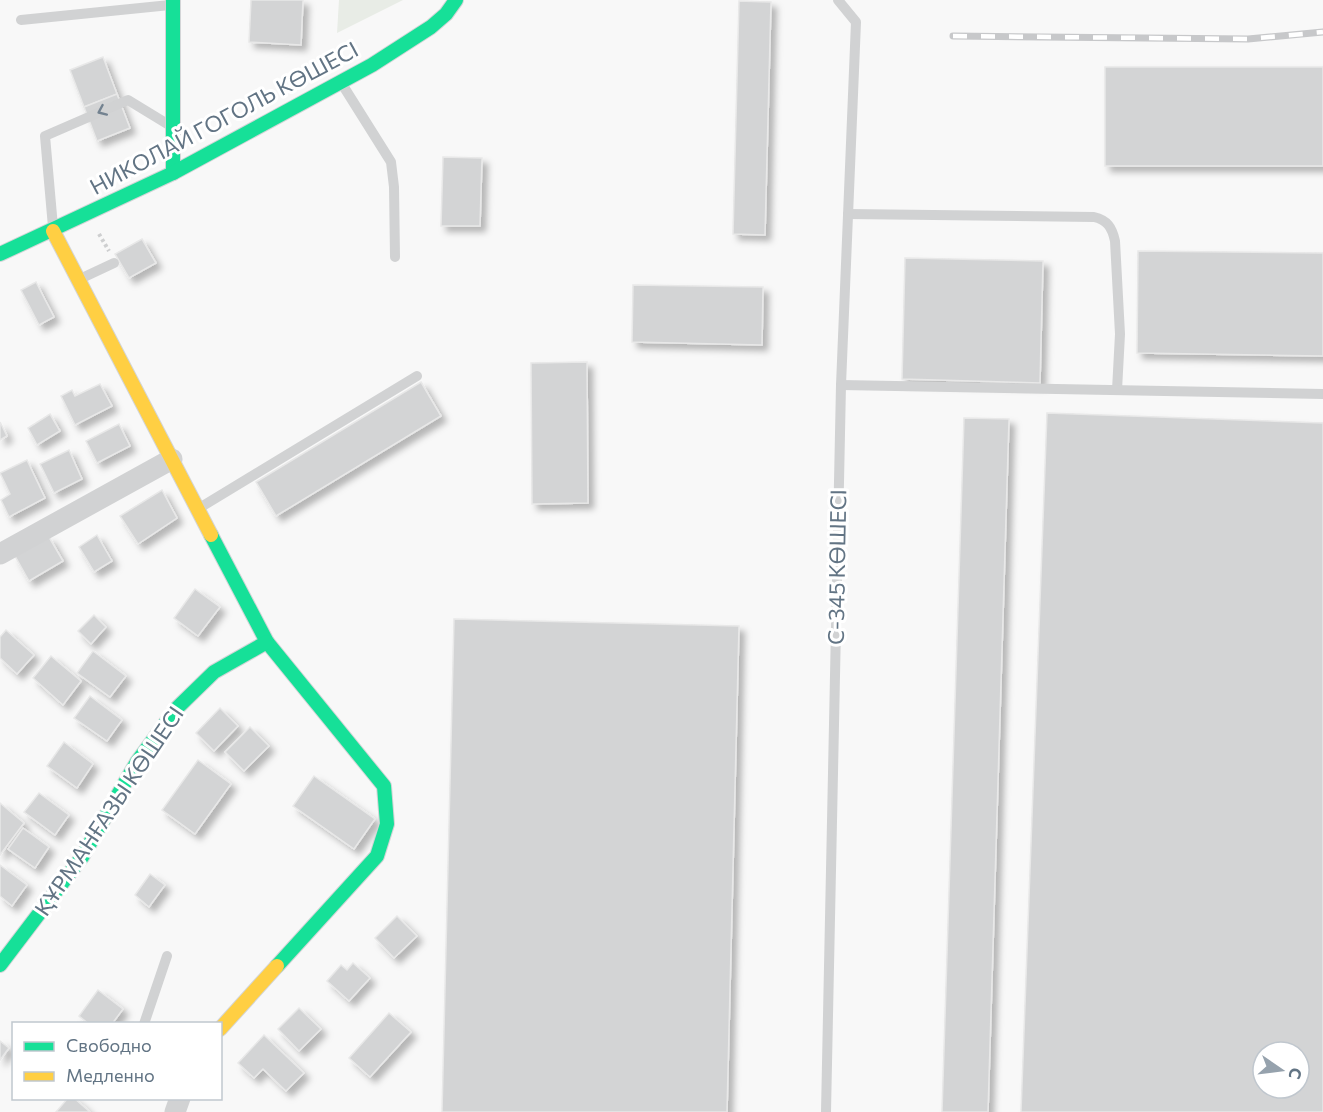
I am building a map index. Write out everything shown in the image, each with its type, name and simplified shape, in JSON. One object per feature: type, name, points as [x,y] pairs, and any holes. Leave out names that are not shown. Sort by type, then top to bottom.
[{"type":"street","name":"НИКОЛАЙ ГОГОЛЬ КӨШЕСІ","points":[[0,254],[173,173],[340,81],[413,40],[451,8],[456,0]]},
{"type":"street","points":[[173,2],[173,173]]},
{"type":"street","points":[[53,231],[267,642],[384,786],[387,824],[377,856],[222,1027]]},
{"type":"street","points":[[0,554],[172,459]]},
{"type":"street","name":"ҚҰРМАНҒАЗЫ КӨШЕСІ","points":[[0,965],[82,857],[137,762],[176,709],[214,672],[267,642]]},
{"type":"lane","name":"С-345 КӨШЕСІ","points":[[826,1112],[840,385],[856,22],[838,0]]},
{"type":"lane","points":[[21,20],[173,2]]},
{"type":"lane","points":[[340,81],[391,162],[394,188],[395,256]]},
{"type":"lane","points":[[53,231],[45,136],[128,100],[172,127]]},
{"type":"lane","points":[[848,214],[1094,217],[1105,220],[1113,231],[1115,241],[1120,334],[1117,390]]},
{"type":"lane","points":[[79,279],[114,263]]},
{"type":"lane","points":[[198,509],[417,376]]},
{"type":"lane","points":[[840,385],[1323,394]]},
{"type":"lane","points":[[144,1022],[167,956]]},
{"type":"shaded area","points":[[339,0],[403,0],[337,33]]},
{"type":"building","points":[[251,0],[303,0],[301,45],[249,42]]},
{"type":"building","points":[[739,1],[771,2],[765,235],[733,234]]},
{"type":"building","points":[[103,57],[117,94],[84,107],[70,70]]},
{"type":"building","points":[[1105,67],[1323,67],[1323,166],[1105,166]]},
{"type":"building","points":[[117,94],[130,128],[97,141],[84,107]]},
{"type":"building","points":[[443,157],[482,158],[480,226],[441,226]]},
{"type":"building","points":[[142,239],[156,263],[129,278],[115,254]]},
{"type":"building","points":[[1138,251],[1323,253],[1323,356],[1137,353]]},
{"type":"building","points":[[905,258],[1043,261],[1040,383],[902,379]]},
{"type":"building","points":[[36,282],[54,317],[39,325],[21,290]]},
{"type":"building","points":[[633,285],[763,287],[762,345],[632,342]]},
{"type":"building","points":[[587,362],[588,503],[532,504],[531,363]]},
{"type":"building","points":[[421,382],[441,416],[276,516],[256,482]]},
{"type":"building","points":[[100,384],[112,406],[75,425],[61,396],[72,390],[75,396]]},
{"type":"building","points":[[1047,413],[1323,423],[1323,1112],[1021,1112]]},
{"type":"building","points":[[50,414],[60,431],[37,445],[28,428]]},
{"type":"building","points":[[964,418],[1009,419],[988,1112],[942,1112]]},
{"type":"building","points":[[0,422],[7,436],[0,440]]},
{"type":"building","points":[[119,424],[130,446],[97,463],[86,441]]},
{"type":"building","points":[[69,450],[82,479],[54,493],[40,464]]},
{"type":"building","points":[[27,460],[45,498],[9,517],[1,500],[10,494],[0,473]]},
{"type":"building","points":[[162,490],[177,518],[138,544],[120,516]]},
{"type":"building","points":[[97,535],[112,561],[94,572],[79,547]]},
{"type":"building","points":[[49,537],[63,561],[29,581],[15,556]]},
{"type":"building","points":[[195,589],[220,607],[198,636],[174,618]]},
{"type":"building","points":[[94,615],[106,627],[91,644],[78,631]]},
{"type":"building","points":[[454,619],[739,626],[727,1112],[442,1112]]},
{"type":"building","points":[[6,630],[34,655],[17,674],[0,658],[0,637]]},
{"type":"building","points":[[93,651],[126,676],[110,697],[77,673]]},
{"type":"building","points":[[51,656],[81,681],[63,705],[33,678]]},
{"type":"building","points":[[90,696],[122,720],[107,741],[74,718]]},
{"type":"building","points":[[220,708],[238,726],[214,751],[196,733]]},
{"type":"building","points":[[250,727],[269,746],[244,771],[225,752]]},
{"type":"building","points":[[64,742],[93,764],[77,788],[47,766]]},
{"type":"building","points":[[198,760],[231,784],[195,834],[162,810]]},
{"type":"building","points":[[314,776],[375,819],[354,849],[293,806]]},
{"type":"building","points":[[39,793],[69,815],[55,835],[24,812]]},
{"type":"building","points":[[0,803],[24,823],[0,855]]},
{"type":"building","points":[[23,828],[49,847],[35,868],[8,849]]},
{"type":"building","points":[[0,865],[27,885],[12,906],[0,896]]},
{"type":"building","points":[[150,874],[165,885],[149,907],[135,895]]},
{"type":"building","points":[[397,916],[417,936],[394,958],[375,938]]},
{"type":"building","points":[[353,963],[370,978],[349,1001],[327,981],[341,965],[347,970]]},
{"type":"building","points":[[98,990],[123,1009],[113,1022],[86,1022],[79,1016]]},
{"type":"building","points":[[299,1008],[321,1029],[299,1051],[278,1029]]},
{"type":"building","points":[[389,1013],[411,1032],[370,1077],[349,1058]]},
{"type":"building","points":[[264,1035],[304,1073],[286,1091],[263,1069],[254,1078],[238,1063]]},
{"type":"building","points":[[0,1041],[9,1048],[0,1060]]},
{"type":"building","points":[[66,1100],[76,1100],[90,1112],[56,1112]]},
{"type":"railway","points":[[953,36],[1248,39],[1323,32]]},
{"type":"traffic: fast","points":[[173,0],[173,173]]},
{"type":"traffic: fast","points":[[0,254],[173,173],[372,65],[431,27],[446,14],[456,0]]},
{"type":"traffic: fast","points":[[211,535],[267,642],[384,786],[387,824],[377,856],[277,966]]},
{"type":"traffic: fast","points":[[0,965],[82,857],[137,762],[176,709],[214,672],[267,642]]},
{"type":"traffic: slow","points":[[53,231],[211,535]]},
{"type":"traffic: slow","points":[[222,1027],[277,966]]}]
